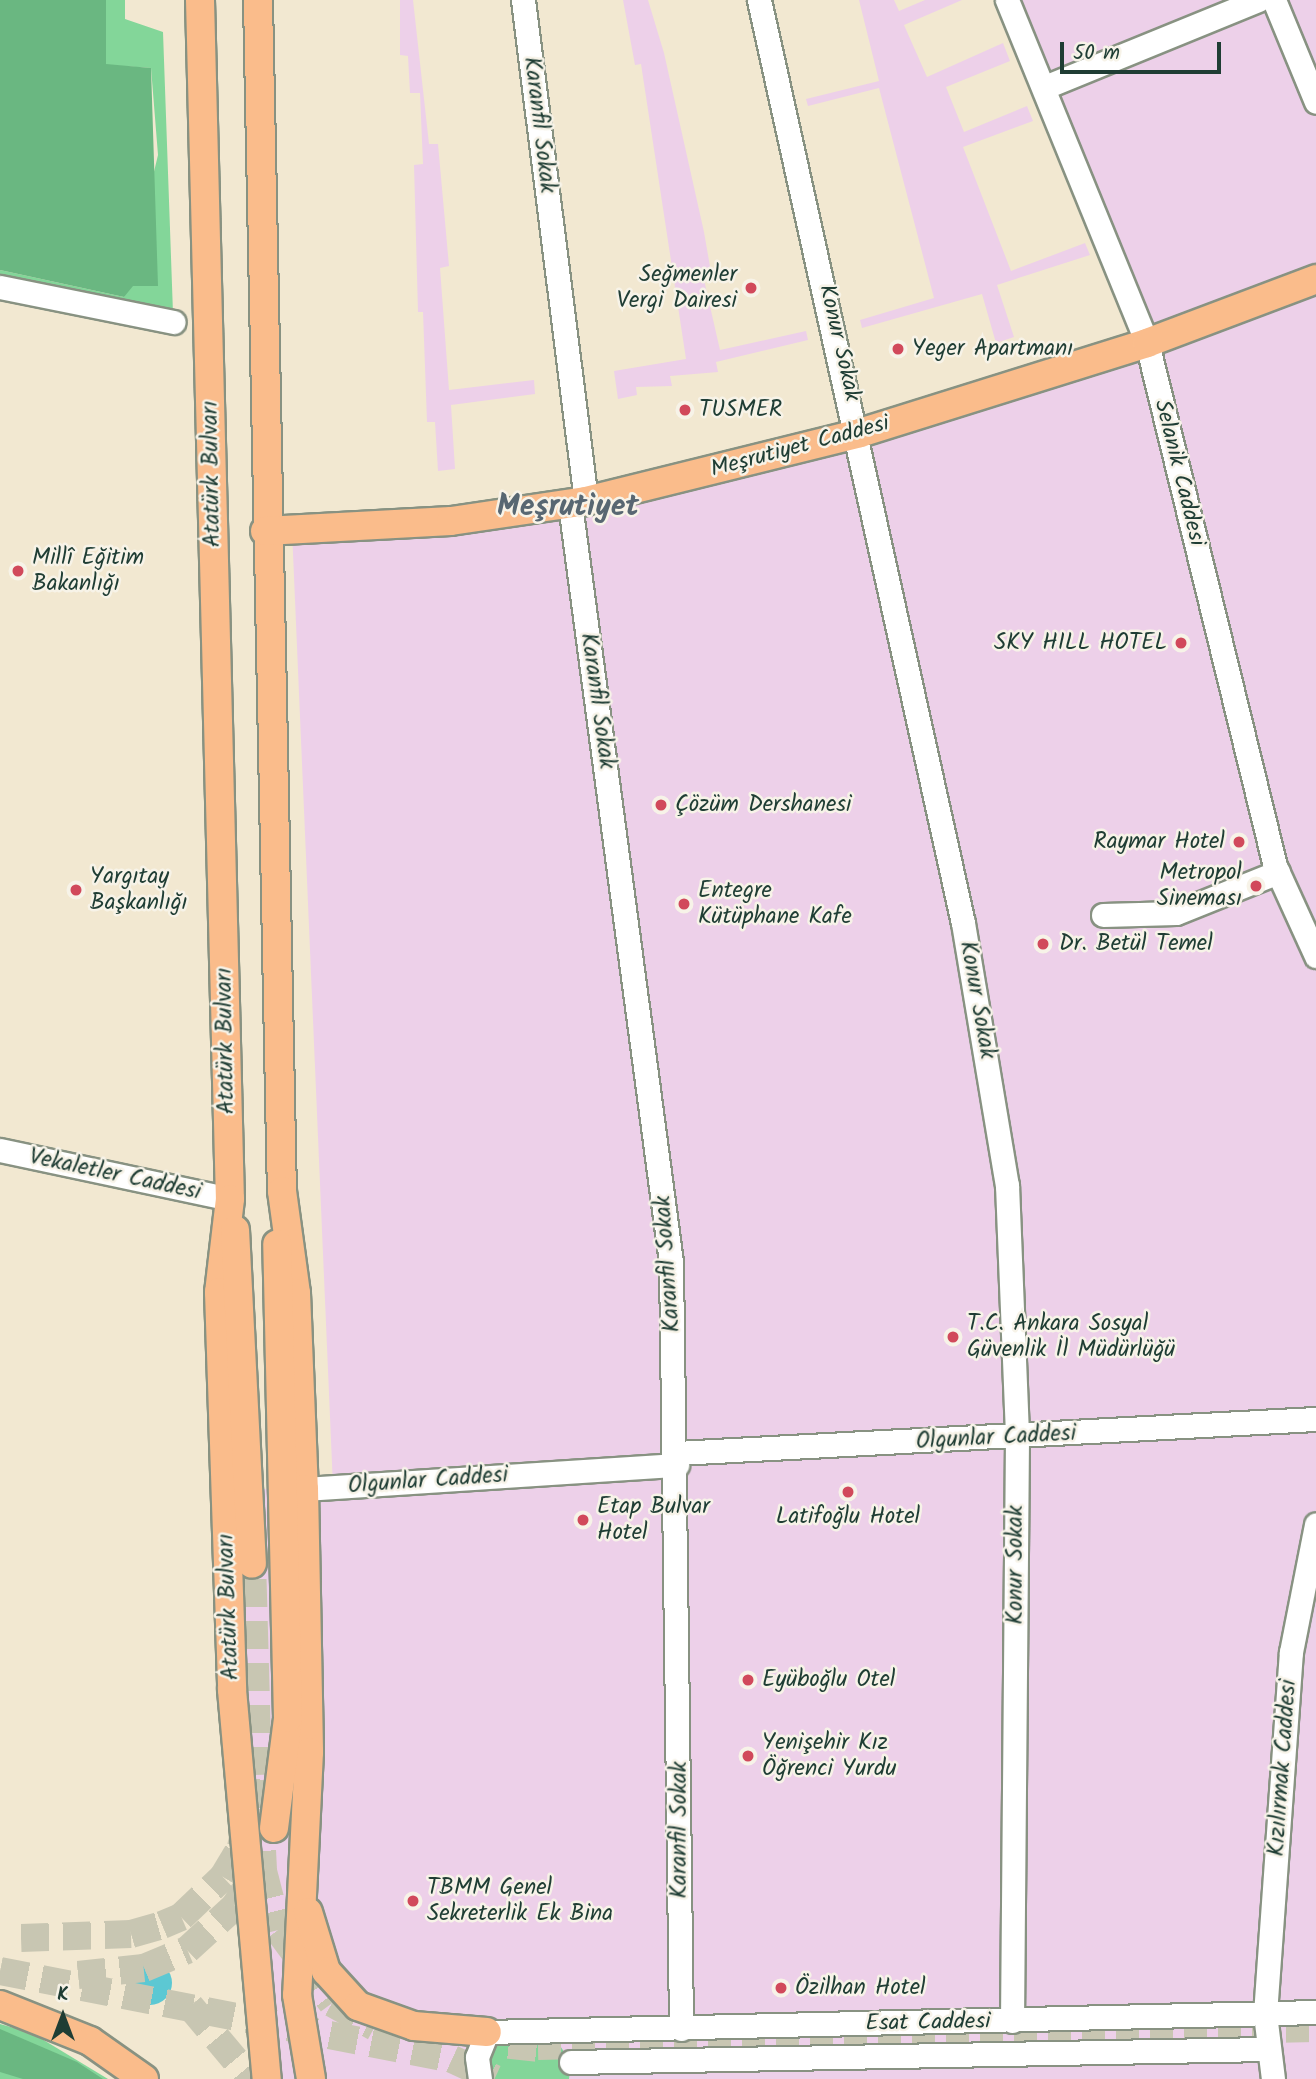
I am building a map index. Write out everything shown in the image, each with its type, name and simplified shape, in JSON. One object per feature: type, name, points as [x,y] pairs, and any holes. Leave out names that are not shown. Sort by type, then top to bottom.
[{"type":"main road","name":"Atatürk Bulvarı","points":[[200,0],[230,1199],[219,1292],[232,1690],[267,2079]]},
{"type":"main road","points":[[258,0],[265,531],[282,1199],[275,1295],[288,1718],[274,1828]]},
{"type":"main road","name":"Meşrutiyet Caddesi","points":[[265,531],[451,521],[578,503],[860,433],[1147,343],[1316,279]]},
{"type":"main road","points":[[230,1199],[242,1292],[252,1564]]},
{"type":"main road","points":[[282,1199],[296,1293],[304,1489],[309,1752],[297,1995],[311,2079]]},
{"type":"main road","points":[[301,1876],[317,1950],[341,1992],[383,2017],[487,2032]]},
{"type":"main road","points":[[0,2005],[90,2042],[144,2079]]},
{"type":"street","name":"Karanfil Sokak","points":[[523,0],[578,503],[668,1227],[677,1459],[681,2029]]},
{"type":"street","name":"Konur Sokak","points":[[759,0],[860,433],[987,1050],[1013,1263],[1017,1438],[1012,2021]]},
{"type":"street","name":"Selanik Caddesi","points":[[1007,0],[1045,87],[1147,343],[1278,872],[1316,956]]},
{"type":"street","points":[[1045,87],[1258,0]]},
{"type":"street","points":[[1274,0],[1316,102]]},
{"type":"street","points":[[0,288],[173,322]]},
{"type":"street","points":[[1103,915],[1176,913],[1278,872]]},
{"type":"street","name":"Vekaletler Caddesi","points":[[0,1150],[230,1199]]},
{"type":"street","name":"Olgunlar Caddesi","points":[[304,1489],[677,1459],[1316,1419]]},
{"type":"street","name":"Kızılırmak Caddesi","points":[[1273,2079],[1267,2049],[1265,2014],[1291,1652],[1316,1524]]},
{"type":"street","name":"Esat Caddesi","points":[[487,2032],[1316,2012]]},
{"type":"street","name":"Esat Caddesi","points":[[541,2031],[566,2049],[570,2071],[1267,2049]]},
{"type":"street","points":[[480,2079],[477,2057],[487,2032]]},
{"type":"shaded area","points":[[400,0],[413,0],[429,144],[438,144],[449,266],[440,268],[449,390],[534,380],[535,394],[451,405],[455,469],[438,471],[435,422],[427,422],[423,312],[418,312],[414,165],[423,164],[420,93],[410,93],[408,56],[400,55]]},
{"type":"shaded area","points":[[623,0],[648,0],[664,53],[704,232],[712,278],[704,280],[720,350],[806,331],[808,340],[716,362],[718,372],[670,376],[672,386],[636,387],[637,395],[618,399],[614,371],[686,359],[641,64],[635,65]]},
{"type":"shaded area","points":[[859,0],[894,0],[899,11],[925,0],[962,0],[904,25],[927,77],[1003,43],[1010,61],[946,87],[964,132],[1027,106],[1033,121],[963,147],[1011,271],[1085,243],[1090,255],[997,285],[1014,337],[996,343],[982,294],[862,328],[860,320],[934,298],[879,88],[808,106],[806,99],[879,81]]},
{"type":"shaded area","points":[[1007,0],[1316,0],[1316,2079],[267,2079],[225,1490],[333,1487],[292,530],[570,504],[1146,343]]},
{"type":"green space","points":[[0,0],[106,0],[106,64],[151,68],[158,286],[133,286],[124,297],[0,270]]},
{"type":"green space","points":[[106,0],[125,0],[125,19],[163,32],[173,313],[0,287],[0,270],[124,297],[158,155],[151,68],[106,65]]},
{"type":"green space","points":[[0,2024],[32,2033],[108,2079],[0,2079]]},
{"type":"green space","points":[[0,2029],[77,2062],[103,2079],[23,2079],[0,2072]]},
{"type":"green space","points":[[487,2032],[554,2037],[571,2062],[569,2079],[480,2079]]},
{"type":"water","points":[[150,1961],[165,1968],[172,1983],[165,1998],[150,2005],[135,1998],[128,1983],[135,1968]]},
{"type":"tunnel","points":[[21,1938],[131,1934],[162,1925],[181,1917],[223,1877],[241,1847],[258,1775],[252,1564]]},
{"type":"tunnel","points":[[260,1809],[263,1871],[278,1930],[332,2003],[375,2027]]},
{"type":"tunnel","points":[[78,1975],[144,1968],[187,1950],[235,1906],[256,1873]]},
{"type":"tunnel","points":[[0,1971],[452,2059],[495,2079]]},
{"type":"tunnel","points":[[190,2006],[251,2079]]},
{"type":"tunnel","points":[[538,2048],[1316,2030]]},
{"type":"tunnel","points":[[467,2040],[538,2048]]},
{"type":"place","name":"Seğmenler Vergi Dairesi","points":[[751,288]]},
{"type":"place","name":"Yeger Apartmanı","points":[[898,349]]},
{"type":"place","name":"TUSMER","points":[[685,410]]},
{"type":"place","name":"Millî Eğitim Bakanlığı","points":[[18,571]]},
{"type":"place","name":"SKY HILL HOTEL","points":[[1181,643]]},
{"type":"place","name":"Çözüm Dershanesi","points":[[661,805]]},
{"type":"place","name":"Raymar Hotel","points":[[1239,842]]},
{"type":"place","name":"Metropol Sineması","points":[[1256,886]]},
{"type":"place","name":"Yargıtay Başkanlığı","points":[[76,890]]},
{"type":"place","name":"Entegre Kütüphane Kafe","points":[[684,904]]},
{"type":"place","name":"Dr. Betül Temel","points":[[1043,944]]},
{"type":"place","name":"T.C. Ankara Sosyal Güvenlik İl Müdürlüğü","points":[[953,1337]]},
{"type":"place","name":"Latifoğlu Hotel","points":[[848,1492]]},
{"type":"place","name":"Etap Bulvar Hotel","points":[[583,1520]]},
{"type":"place","name":"Eyüboğlu Otel","points":[[748,1680]]},
{"type":"place","name":"Yenişehir Kız Öğrenci Yurdu","points":[[748,1756]]},
{"type":"place","name":"TBMM Genel Sekreterlik Ek Bina","points":[[413,1901]]},
{"type":"place","name":"Özilhan Hotel","points":[[781,1988]]},
{"type":"district","name":"Meşrutiyet","points":[[568,507]]}]
